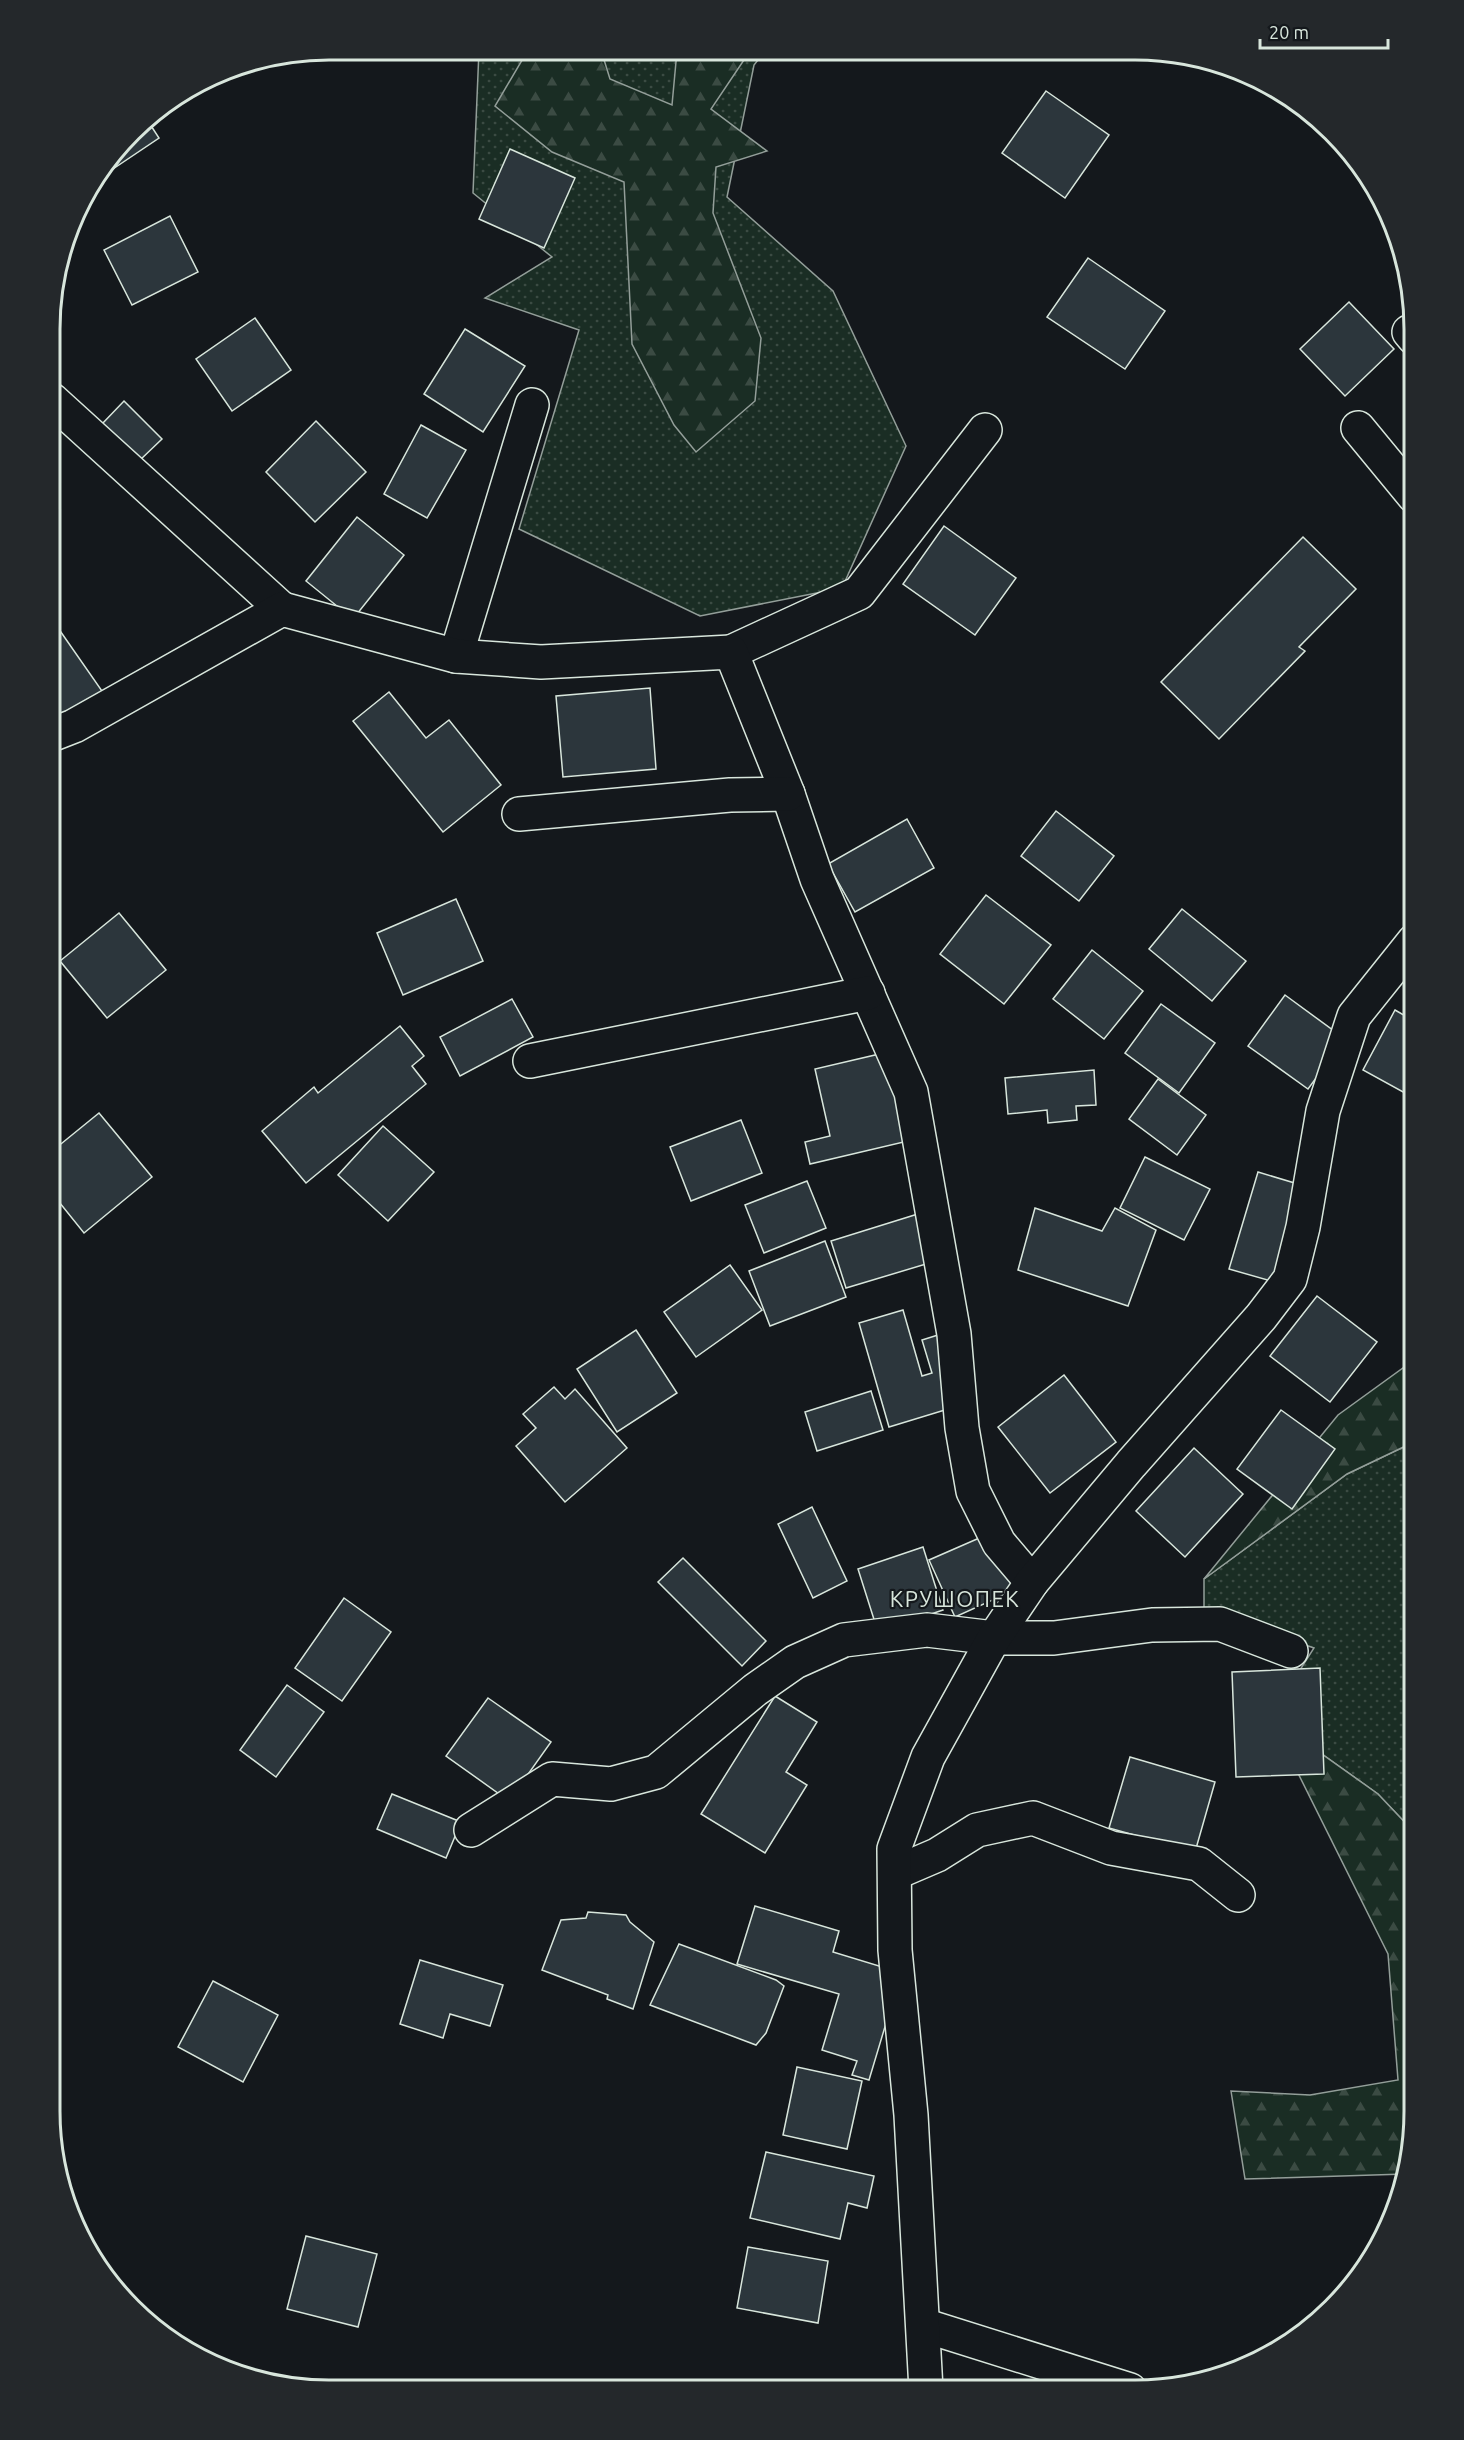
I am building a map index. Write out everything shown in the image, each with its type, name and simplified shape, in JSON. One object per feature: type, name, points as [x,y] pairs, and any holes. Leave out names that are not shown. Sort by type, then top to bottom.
[{"type":"street","points":[[456,657],[532,405]]},
{"type":"street","points":[[60,407],[282,609],[456,657],[541,662],[731,652],[859,593],[986,430]]},
{"type":"street","points":[[1358,428],[1404,483]]},
{"type":"street","points":[[60,731],[74,726],[282,609]]},
{"type":"street","points":[[731,652],[788,794],[817,879],[911,1092],[954,1334],[962,1428],[973,1491],[999,1543],[1032,1582]]},
{"type":"street","points":[[519,814],[730,795],[788,794]]},
{"type":"street","points":[[926,2380],[911,2115],[895,1950],[894,1849],[928,1757],[994,1638],[1032,1582],[1131,1464],[1261,1317],[1290,1279],[1303,1227],[1323,1111],[1354,1016],[1404,954]]},
{"type":"street","points":[[530,1061],[868,993]]},
{"type":"street","points":[[471,1830],[552,1779],[611,1784],[656,1772],[763,1684],[795,1662],[844,1640],[927,1630],[994,1638],[1054,1638],[1152,1625],[1220,1624],[1291,1651]]},
{"type":"street","points":[[895,1873],[937,1855],[977,1830],[1033,1818],[1111,1848],[1199,1864],[1238,1895]]},
{"type":"street","points":[[923,2325],[1096,2380]]},
{"type":"green space","points":[[479,60],[758,60],[754,65],[727,197],[833,291],[906,446],[842,588],[700,616],[519,529],[579,330],[485,298],[552,257],[473,193]]},
{"type":"green space","points":[[522,60],[604,60],[610,79],[672,105],[676,60],[744,60],[711,109],[767,151],[716,167],[713,213],[761,338],[755,401],[696,452],[674,425],[632,344],[624,182],[552,152],[495,106]]},
{"type":"green space","points":[[1404,1367],[1404,1447],[1347,1474],[1204,1579],[1338,1415]]},
{"type":"green space","points":[[1404,1447],[1404,1821],[1378,1794],[1270,1717],[1314,1648],[1204,1610],[1204,1579],[1347,1474]]},
{"type":"green space","points":[[1270,1717],[1378,1794],[1404,1821],[1404,2111],[1402,2146],[1397,2174],[1245,2179],[1231,2091],[1310,2095],[1398,2080],[1388,1954]]},
{"type":"building","points":[[1046,91],[1109,135],[1065,198],[1002,153]]},
{"type":"building","points":[[152,127],[159,138],[113,169]]},
{"type":"building","points":[[510,149],[575,178],[544,248],[479,219]]},
{"type":"building","points":[[170,216],[198,272],[132,305],[104,250]]},
{"type":"building","points":[[1088,258],[1165,311],[1125,369],[1047,317]]},
{"type":"building","points":[[1349,302],[1394,349],[1345,396],[1300,349]]},
{"type":"building","points":[[255,318],[291,370],[232,411],[196,359]]},
{"type":"building","points":[[465,329],[525,366],[483,432],[424,394]]},
{"type":"building","points":[[124,401],[162,439],[139,461],[102,424]]},
{"type":"building","points":[[316,421],[366,472],[315,522],[266,472]]},
{"type":"building","points":[[421,425],[466,450],[427,518],[384,494]]},
{"type":"building","points":[[357,517],[404,555],[353,619],[306,581]]},
{"type":"building","points":[[944,526],[1016,578],[975,635],[903,584]]},
{"type":"building","points":[[1303,537],[1356,589],[1299,647],[1305,651],[1219,739],[1161,682]]},
{"type":"building","points":[[60,631],[102,691],[60,722]]},
{"type":"building","points":[[650,688],[656,769],[563,777],[556,696]]},
{"type":"building","points":[[389,692],[426,738],[449,720],[501,785],[443,832],[353,721]]},
{"type":"building","points":[[1056,811],[1114,856],[1079,901],[1021,856]]},
{"type":"building","points":[[907,819],[934,868],[855,912],[828,864]]},
{"type":"building","points":[[986,895],[1051,945],[1004,1004],[940,954]]},
{"type":"building","points":[[456,899],[483,961],[403,995],[377,933]]},
{"type":"building","points":[[1182,909],[1246,961],[1212,1001],[1149,949]]},
{"type":"building","points":[[119,913],[166,970],[107,1018],[60,961]]},
{"type":"building","points":[[1092,950],[1143,991],[1104,1039],[1053,999]]},
{"type":"building","points":[[1285,995],[1345,1039],[1308,1089],[1248,1046]]},
{"type":"building","points":[[512,999],[533,1037],[460,1076],[440,1037]]},
{"type":"building","points":[[1161,1004],[1215,1043],[1179,1093],[1125,1053]]},
{"type":"building","points":[[1395,1010],[1404,1015],[1404,1093],[1363,1070]]},
{"type":"building","points":[[400,1026],[424,1056],[412,1066],[426,1084],[306,1183],[262,1131],[314,1087],[318,1093]]},
{"type":"building","points":[[888,1052],[908,1141],[810,1164],[805,1142],[830,1136],[815,1069]]},
{"type":"building","points":[[1094,1070],[1096,1105],[1076,1106],[1077,1120],[1048,1123],[1047,1110],[1008,1114],[1005,1078]]},
{"type":"building","points":[[1158,1079],[1206,1115],[1177,1155],[1129,1119]]},
{"type":"building","points":[[99,1113],[152,1177],[84,1233],[60,1203],[60,1145]]},
{"type":"building","points":[[741,1120],[762,1173],[691,1201],[670,1147]]},
{"type":"building","points":[[383,1126],[434,1172],[388,1221],[338,1175]]},
{"type":"building","points":[[1145,1157],[1210,1189],[1184,1240],[1120,1208]]},
{"type":"building","points":[[1258,1172],[1308,1187],[1278,1283],[1229,1269]]},
{"type":"building","points":[[807,1181],[826,1228],[764,1253],[745,1205]]},
{"type":"building","points":[[1035,1208],[1102,1231],[1115,1208],[1156,1230],[1128,1306],[1018,1270]]},
{"type":"building","points":[[921,1213],[936,1261],[846,1288],[831,1241]]},
{"type":"building","points":[[825,1241],[846,1297],[770,1326],[749,1271]]},
{"type":"building","points":[[730,1265],[762,1310],[696,1357],[664,1312]]},
{"type":"building","points":[[1317,1296],[1377,1342],[1330,1402],[1270,1356]]},
{"type":"building","points":[[903,1310],[922,1376],[932,1373],[922,1340],[938,1335],[958,1406],[889,1427],[859,1323]]},
{"type":"building","points":[[636,1330],[677,1393],[617,1432],[577,1369]]},
{"type":"building","points":[[1064,1375],[1116,1442],[1050,1493],[998,1427]]},
{"type":"building","points":[[554,1387],[565,1399],[575,1389],[627,1448],[565,1502],[516,1446],[536,1428],[523,1414]]},
{"type":"building","points":[[871,1391],[883,1430],[817,1451],[805,1412]]},
{"type":"building","points":[[1281,1410],[1335,1449],[1292,1509],[1237,1469]]},
{"type":"building","points":[[1194,1448],[1243,1494],[1185,1557],[1136,1511]]},
{"type":"building","points":[[812,1507],[847,1581],[813,1598],[778,1524]]},
{"type":"building","points":[[993,1532],[1019,1588],[955,1617],[929,1560]]},
{"type":"building","points":[[923,1547],[943,1610],[878,1632],[858,1569]]},
{"type":"building","points":[[683,1558],[766,1641],[742,1666],[658,1582]]},
{"type":"building","points":[[344,1598],[391,1632],[342,1701],[295,1668]]},
{"type":"building","points":[[1320,1668],[1324,1774],[1236,1777],[1232,1672]]},
{"type":"building","points":[[287,1685],[324,1712],[276,1777],[240,1750]]},
{"type":"building","points":[[775,1696],[817,1722],[786,1772],[807,1785],[765,1853],[701,1814]]},
{"type":"building","points":[[488,1698],[551,1742],[509,1801],[446,1756]]},
{"type":"building","points":[[1130,1757],[1215,1782],[1195,1852],[1109,1828]]},
{"type":"building","points":[[392,1794],[461,1822],[446,1858],[377,1829]]},
{"type":"building","points":[[755,1906],[839,1931],[833,1952],[889,1969],[890,2010],[869,2080],[852,2075],[857,2061],[822,2050],[839,1994],[737,1964]]},
{"type":"building","points":[[588,1912],[626,1915],[630,1922],[654,1942],[633,2009],[607,1999],[608,1995],[542,1970],[561,1920],[586,1918]]},
{"type":"building","points":[[679,1944],[776,1980],[784,1986],[766,2033],[756,2045],[650,2005]]},
{"type":"building","points":[[420,1960],[503,1985],[490,2026],[450,2014],[443,2038],[400,2024]]},
{"type":"building","points":[[213,1981],[278,2015],[243,2082],[178,2047]]},
{"type":"building","points":[[797,2067],[862,2081],[847,2149],[783,2135]]},
{"type":"building","points":[[766,2152],[874,2176],[867,2208],[848,2203],[840,2239],[750,2218]]},
{"type":"building","points":[[306,2236],[377,2254],[358,2327],[287,2309]]},
{"type":"building","points":[[748,2247],[828,2261],[818,2323],[737,2308]]},
{"type":"district","name":"КРУШОПЕК","points":[[955,1599]]}]
